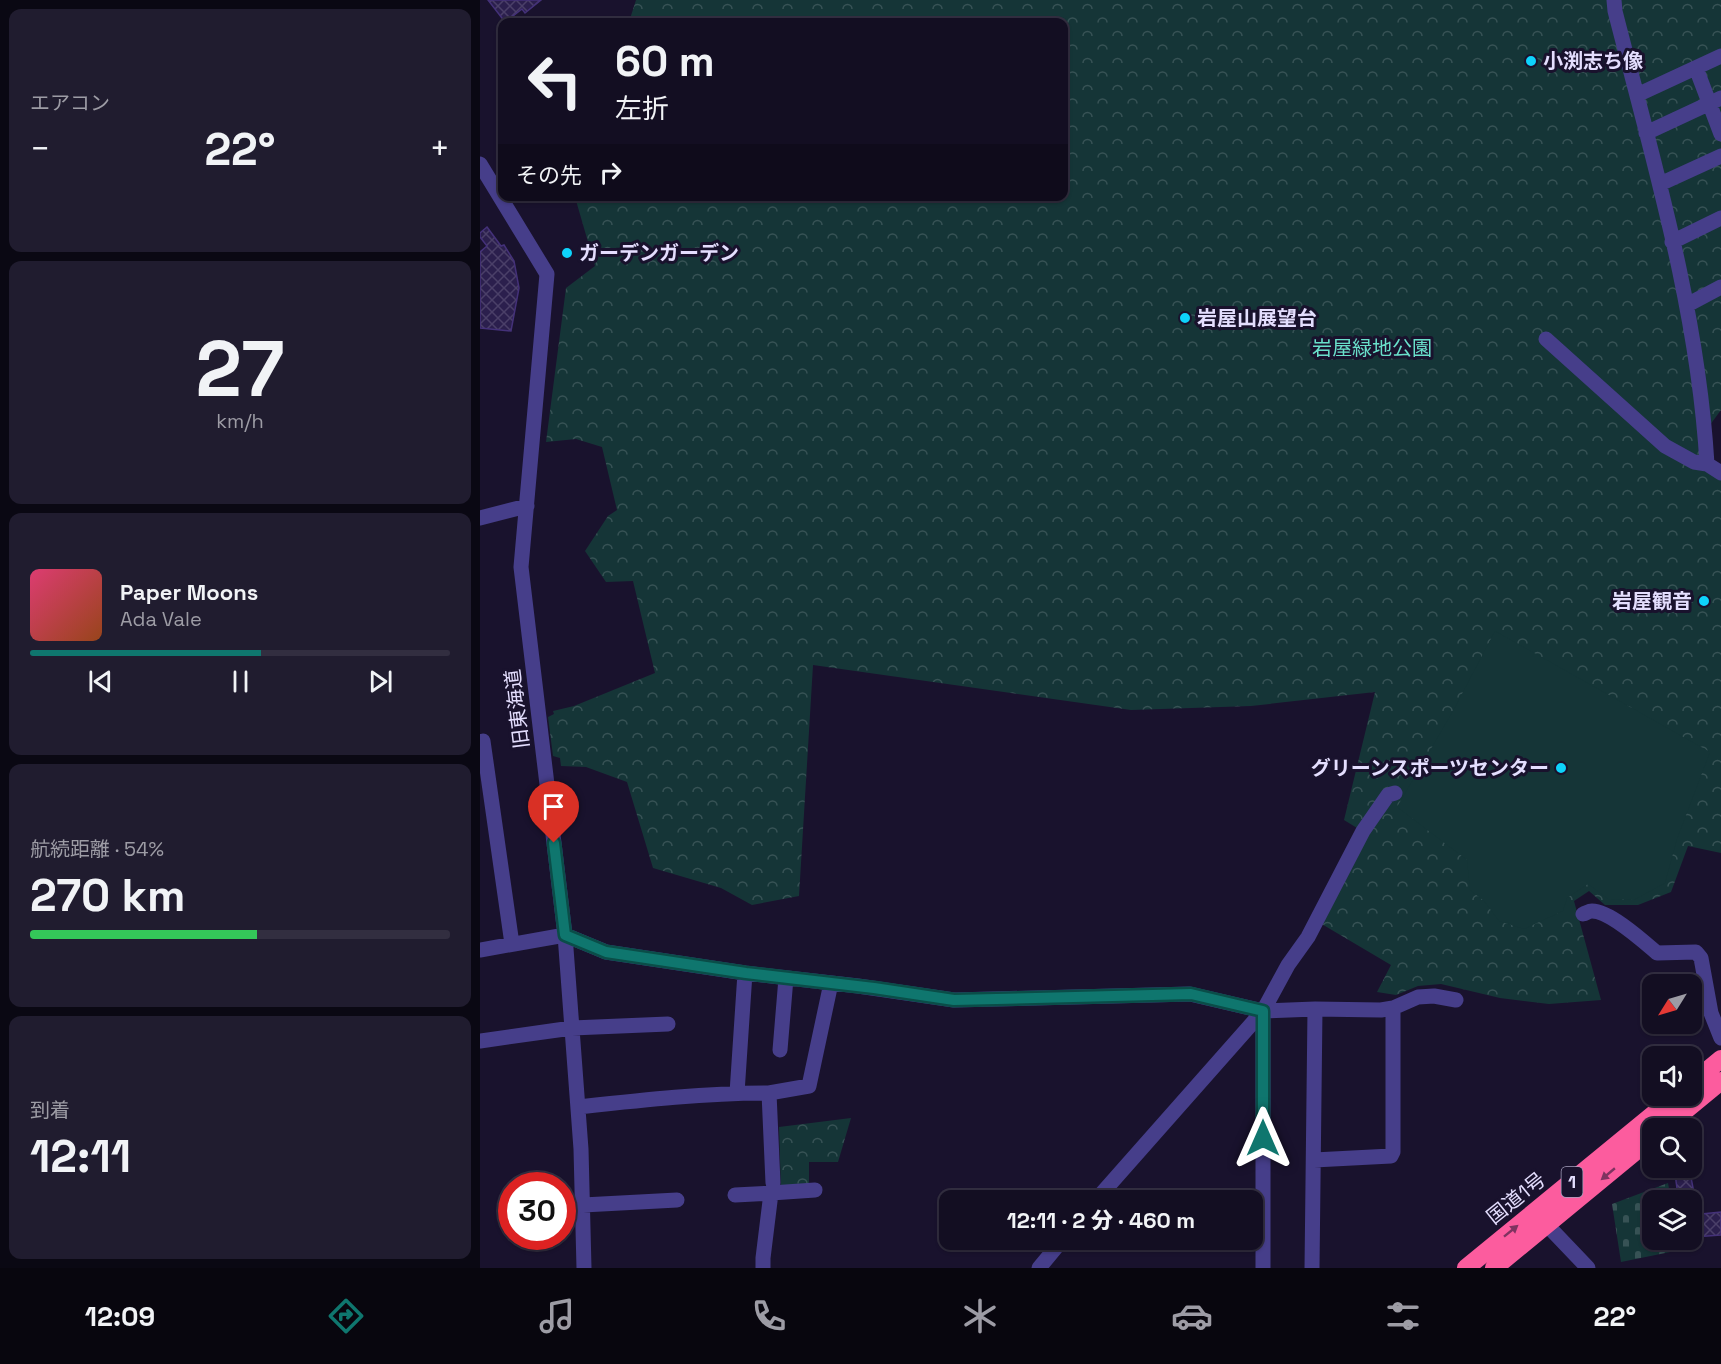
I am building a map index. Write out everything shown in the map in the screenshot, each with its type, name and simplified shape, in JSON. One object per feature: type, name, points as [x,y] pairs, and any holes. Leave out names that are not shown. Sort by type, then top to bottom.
[{"type":"highway","points":[[1702,1075],[1721,1059]]},
{"type":"highway","points":[[1676,1118],[1721,1081]]},
{"type":"highway","name":"国道1号","points":[[1466,1268],[1664,1106]]},
{"type":"highway","name":"国道1号","points":[[1494,1268],[1642,1146]]},
{"type":"street","points":[[1614,0],[1660,184],[1687,305],[1705,433],[1707,464]]},
{"type":"street","points":[[1637,95],[1721,56]]},
{"type":"street","points":[[1696,68],[1715,101],[1721,134]]},
{"type":"street","points":[[1646,133],[1715,101]]},
{"type":"street","points":[[1660,184],[1721,156]]},
{"type":"street","name":"旧東海道","points":[[480,164],[498,193]]},
{"type":"street","name":"旧東海道","points":[[503,201],[547,273],[521,567],[565,935],[581,1149],[584,1268]]},
{"type":"street","points":[[1672,242],[1721,218]]},
{"type":"street","points":[[1687,305],[1721,287]]},
{"type":"street","points":[[1546,339],[1665,446],[1694,462],[1707,464],[1721,473]]},
{"type":"street","points":[[480,518],[526,506]]},
{"type":"street","points":[[480,742],[483,741],[512,944]]},
{"type":"street","points":[[1105,1190],[1263,1011],[1288,965],[1308,936],[1363,831],[1388,795],[1395,793]]},
{"type":"street","points":[[1583,914],[1593,911],[1615,920],[1657,953],[1696,952],[1701,958],[1711,1013],[1721,1038]]},
{"type":"street","points":[[480,950],[565,935],[606,952],[954,1000],[1191,994],[1263,1011],[1381,1010],[1393,1008],[1418,997],[1434,996],[1456,1000]]},
{"type":"street","points":[[737,1093],[746,973]]},
{"type":"street","points":[[780,1050],[786,978]]},
{"type":"street","points":[[578,1107],[655,1098],[769,1093],[809,1086],[831,983]]},
{"type":"street","points":[[1314,1160],[1391,1156],[1394,1152],[1393,1008]]},
{"type":"street","points":[[1312,1268],[1315,1009]]},
{"type":"street","points":[[1263,1011],[1263,1268]]},
{"type":"street","points":[[480,1041],[572,1028],[668,1024]]},
{"type":"street","points":[[763,1268],[772,1188],[769,1093]]},
{"type":"street","points":[[735,1195],[772,1188],[815,1191]]},
{"type":"street","points":[[583,1205],[676,1200]]},
{"type":"street","points":[[1547,1225],[1588,1268]]},
{"type":"street","points":[[1039,1268],[1054,1250]]},
{"type":"green space","name":"岩屋緑地公園","points":[[636,0],[1721,0],[1721,410],[1704,433],[1705,443],[1721,475],[1721,853],[1688,846],[1671,892],[1638,905],[1605,905],[1589,891],[1574,901],[1601,1000],[1549,1004],[1500,998],[1441,984],[1418,986],[1396,995],[1377,992],[1391,965],[1320,923],[1362,831],[1344,820],[1375,692],[1251,706],[1131,710],[813,665],[799,896],[752,905],[721,888],[653,868],[627,782],[586,767],[561,766],[560,758],[553,756],[548,717],[554,714],[553,711],[574,706],[655,673],[633,581],[606,582],[585,551],[608,516],[617,510],[602,447],[576,439],[546,442],[566,288],[595,266],[576,201],[1068,201],[1068,18],[630,18]]},
{"type":"green space","name":"グリーンスポーツセンター","points":[[1495,631],[1710,752],[1677,839],[1665,883],[1634,900],[1608,899],[1588,884],[1567,898],[1563,911],[1524,929],[1499,921],[1484,901],[1470,890],[1467,860],[1397,807],[1453,711]]},
{"type":"green space","points":[[851,1118],[838,1162],[809,1162],[809,1188],[781,1190],[779,1127]]},
{"type":"green space","points":[[1668,1183],[1669,1190],[1649,1190]]},
{"type":"green space","points":[[1642,1193],[1642,1250],[1680,1250],[1621,1262],[1612,1204]]},
{"type":"building","points":[[488,0],[541,0],[525,13],[522,9],[510,18],[502,18]]},
{"type":"building","points":[[487,227],[501,246],[504,245],[514,261],[519,288],[511,331],[480,328],[480,252],[487,246],[480,237],[480,233]]},
{"type":"building","points":[[1676,1178],[1691,1178],[1693,1190],[1677,1190]]},
{"type":"building","points":[[1721,1212],[1721,1235],[1702,1236],[1702,1214]]},
{"type":"place","name":"小渕志ち像","points":[[1531,61]]},
{"type":"place","name":"ガーデンガーデン","points":[[567,253]]},
{"type":"place","name":"岩屋山展望台","points":[[1185,318]]},
{"type":"place","name":"岩屋観音","points":[[1704,601]]},
{"type":"place","name":"グリーンスポーツセンター","points":[[1561,768]]},
{"type":"route","points":[[554,843],[565,935],[606,952],[954,1000],[1191,994],[1263,1011],[1263,1138]]}]
